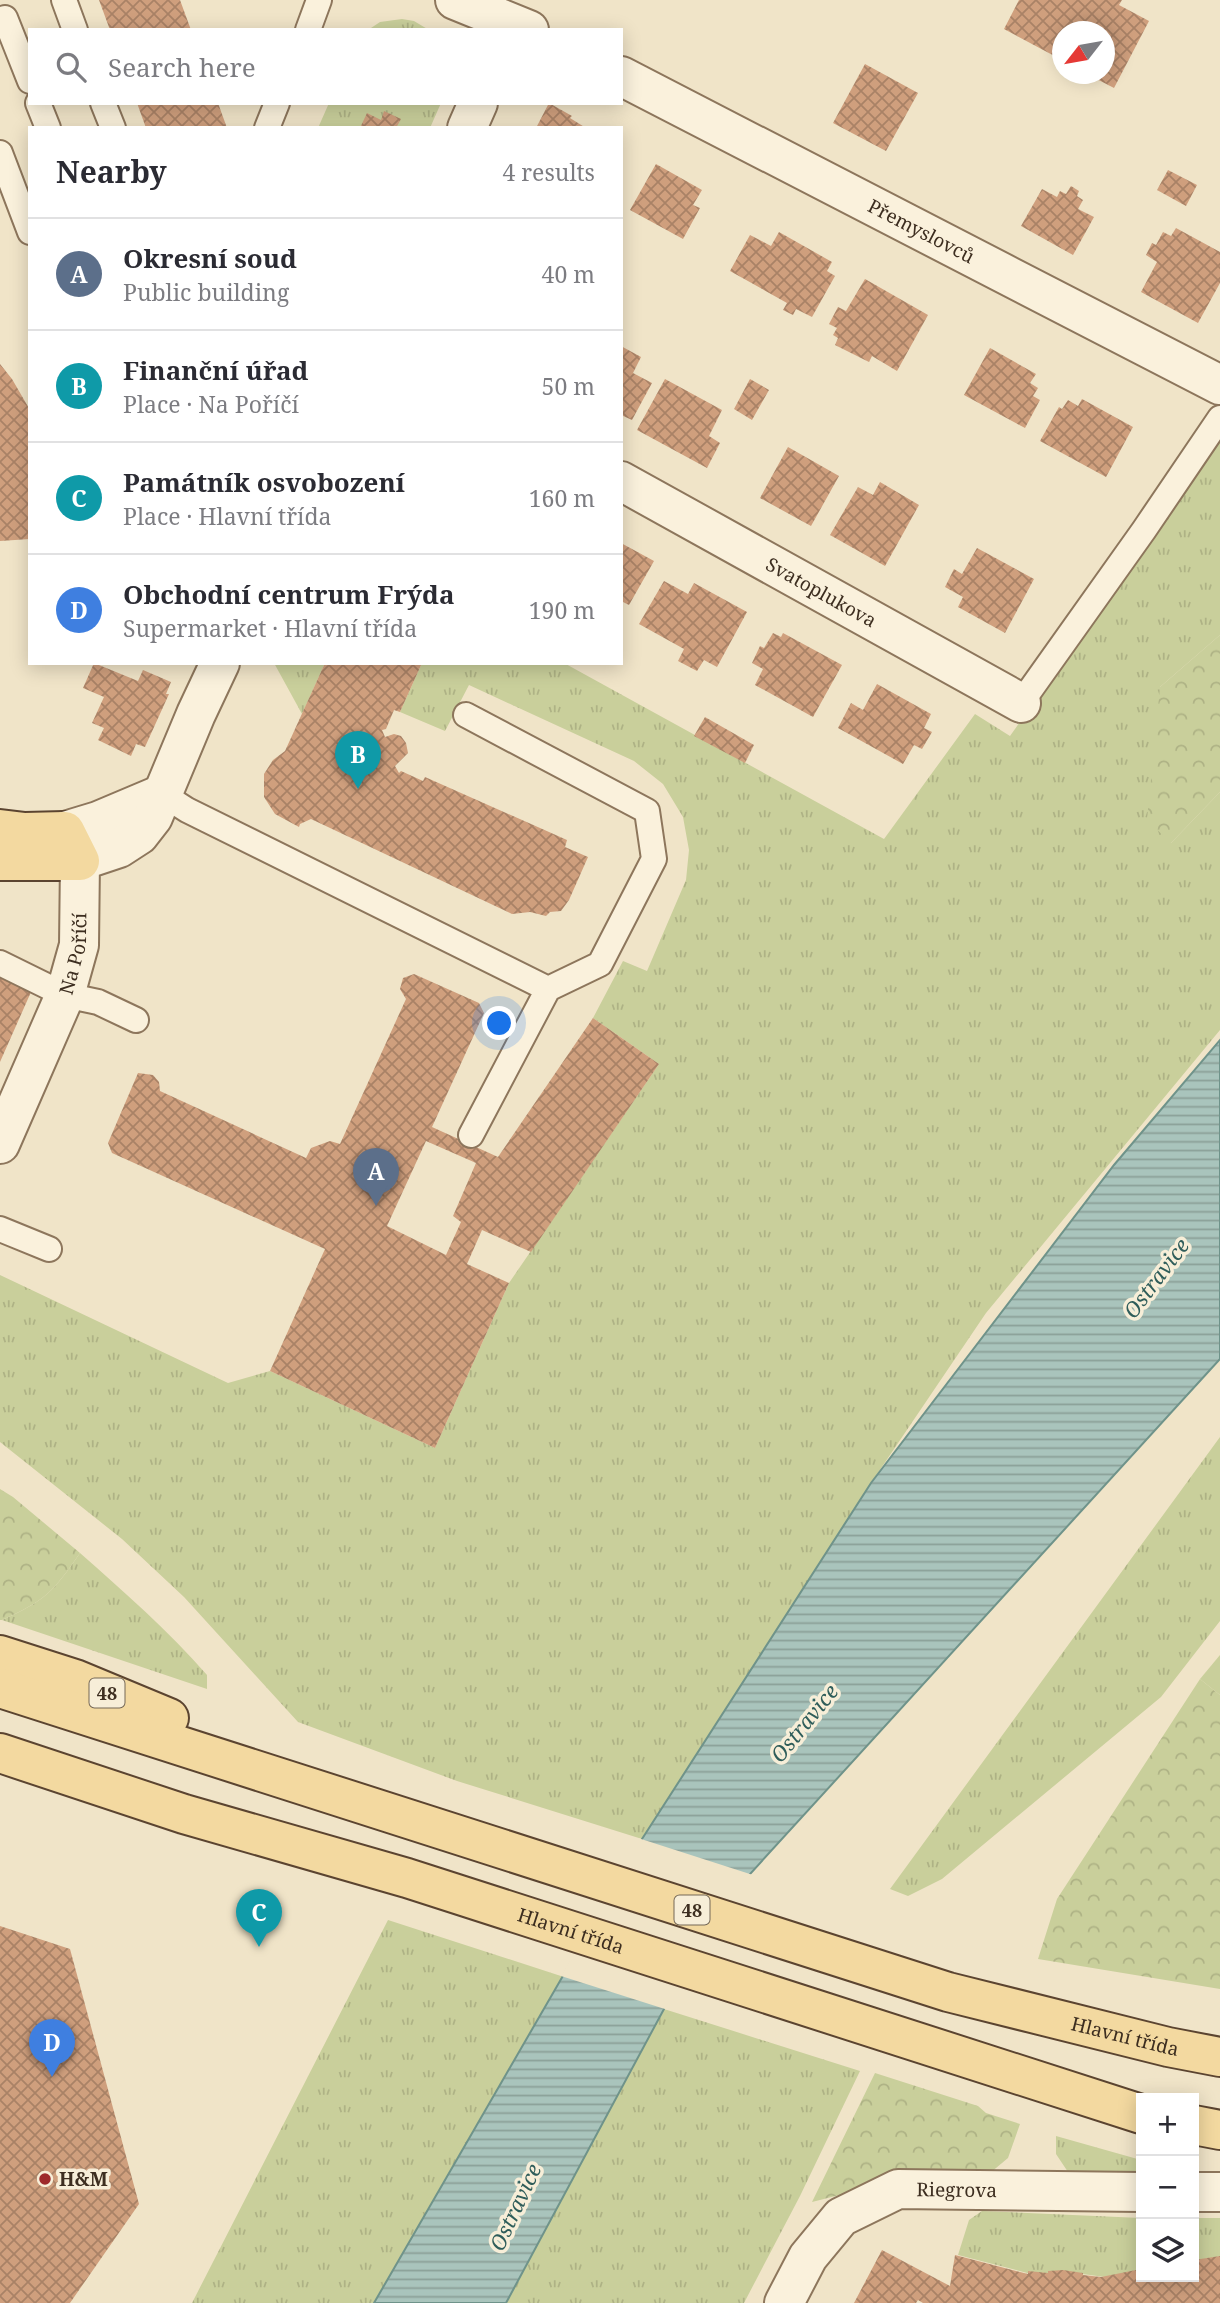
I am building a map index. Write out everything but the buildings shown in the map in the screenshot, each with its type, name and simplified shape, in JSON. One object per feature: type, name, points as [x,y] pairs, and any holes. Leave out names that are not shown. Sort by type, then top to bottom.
[{"type":"main road","points":[[0,829],[25,832],[73,846]]},
{"type":"main road","points":[[0,861],[73,846]]},
{"type":"main road","name":"48","points":[[0,1656],[75,1679],[209,1745]]},
{"type":"main road","name":"48","points":[[0,1688],[209,1745]]},
{"type":"main road","name":"Hlavní třída","points":[[209,1745],[436,1828],[948,1993],[1168,2048],[1220,2057]]},
{"type":"main road","name":"Hlavní třída","points":[[0,1753],[181,1821],[407,1878],[1136,2112]]},
{"type":"main road","points":[[0,1770],[181,1821]]},
{"type":"main road","points":[[1199,2126],[1220,2130]]},
{"type":"street","points":[[455,0],[511,19]]},
{"type":"street","name":"Přemyslovců","points":[[623,77],[1220,385]]},
{"type":"street","points":[[468,126],[477,105]]},
{"type":"street","name":"Svatoplukova","points":[[623,482],[1021,703]]},
{"type":"street","points":[[73,846],[98,821],[162,794],[219,665]]},
{"type":"street","name":"Na Poříčí","points":[[0,1144],[65,995],[79,945],[73,846]]},
{"type":"street","name":"Riegrova","points":[[784,2303],[808,2258],[841,2217],[898,2189],[1136,2192]]},
{"type":"street","points":[[1199,2192],[1220,2192]]},
{"type":"lane","points":[[64,0],[74,28]]},
{"type":"lane","points":[[309,28],[319,0]]},
{"type":"lane","points":[[8,15],[28,75]]},
{"type":"lane","points":[[39,105],[47,126]]},
{"type":"lane","points":[[104,105],[112,126]]},
{"type":"lane","points":[[268,126],[276,105]]},
{"type":"lane","points":[[0,153],[28,227]]},
{"type":"lane","points":[[1021,703],[1220,418]]},
{"type":"lane","points":[[466,715],[647,811],[654,859],[600,964],[548,989],[471,1135]]},
{"type":"lane","points":[[162,794],[187,810],[548,989]]},
{"type":"lane","points":[[0,964],[65,995],[98,1002],[136,1020]]},
{"type":"lane","points":[[0,1228],[50,1249]]},
{"type":"green space","points":[[402,19],[414,21],[426,28],[371,28],[380,22]]},
{"type":"green space","points":[[328,105],[440,105],[431,126],[319,126]]},
{"type":"green space","points":[[1220,440],[1220,635],[1160,687],[1171,843],[1220,792],[1220,1030],[986,1313],[871,1483],[642,1839],[457,1781],[298,1722],[184,1597],[122,1539],[0,1442],[0,1275],[228,1383],[270,1371],[435,1448],[509,1283],[659,1064],[593,1018],[623,961],[647,971],[686,880],[689,850],[683,817],[663,784],[634,761],[469,685],[445,731],[400,712],[421,665],[568,665],[884,839],[975,714],[1010,736]]},
{"type":"green space","points":[[1220,635],[1220,792],[1171,843],[1147,820],[1160,687]]},
{"type":"green space","points":[[275,665],[324,665],[302,714]]},
{"type":"green space","points":[[1220,1437],[1220,1621],[1161,1697],[942,1879],[908,1896],[890,1889]]},
{"type":"green space","points":[[0,1489],[80,1553],[47,1594],[29,1607],[2,1620],[0,1620]]},
{"type":"green space","points":[[80,1553],[192,1658],[207,1675],[207,1689],[2,1620],[29,1607],[47,1594]]},
{"type":"green space","points":[[1220,1655],[1220,1695],[1200,1679]]},
{"type":"green space","points":[[1200,1679],[1220,1695],[1220,1989],[1038,1959],[1057,1899]]},
{"type":"green space","points":[[388,1920],[564,1977],[374,2303],[192,2303]]},
{"type":"green space","points":[[664,2009],[860,2071],[800,2196],[744,2303],[506,2303]]},
{"type":"green space","points":[[875,2073],[978,2106],[986,2113],[1020,2124],[1008,2158],[990,2173],[887,2183],[812,2202]]},
{"type":"green space","points":[[1056,2136],[1136,2159],[1136,2183],[1068,2172],[1056,2154]]},
{"type":"green space","points":[[982,2211],[1136,2218],[1136,2272],[1105,2277],[1067,2272],[1031,2274],[958,2255],[969,2220]]},
{"type":"green space","points":[[1199,2218],[1220,2218],[1220,2257],[1199,2260]]},
{"type":"water","name":"Ostravice","points":[[1220,1040],[1220,1359],[750,1874],[664,2009],[506,2303],[374,2303],[642,1839],[871,1483],[1114,1165]]},
{"type":"pier","points":[[638,1838],[753,1875],[668,2010],[561,1976]]},
{"type":"place","name":"Finanční úřad","points":[[358,789]]},
{"type":"place","name":"Okresní soud","points":[[376,1206]]},
{"type":"place","name":"Památník osvobození","points":[[259,1947]]},
{"type":"place","name":"Obchodní centrum Frýda","points":[[52,2077]]},
{"type":"place","name":"H&M","points":[[45,2179]]}]
